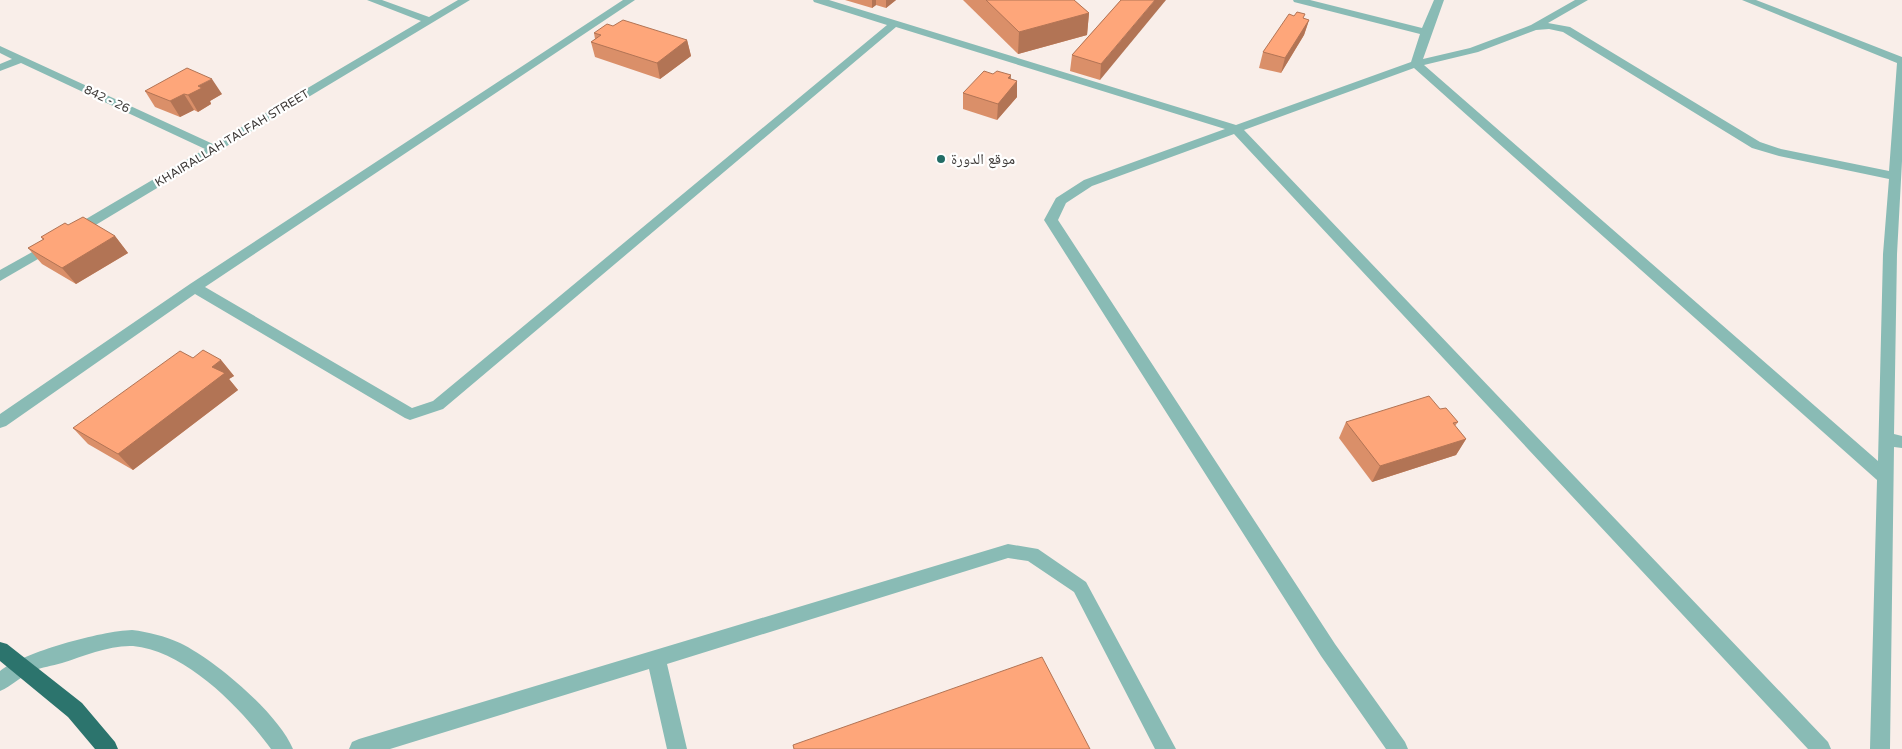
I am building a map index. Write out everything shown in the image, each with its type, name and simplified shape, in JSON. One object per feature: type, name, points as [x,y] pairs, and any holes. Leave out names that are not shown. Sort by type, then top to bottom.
[{"type":"highway","points":[[0,650],[75,710],[108,749]]},
{"type":"street","points":[[372,0],[430,21]]},
{"type":"street","name":"KHAIRALLAH TALFAH STREET","points":[[0,276],[465,0]]},
{"type":"street","points":[[0,422],[195,287],[630,0]]},
{"type":"street","points":[[818,0],[1236,129],[1821,749]]},
{"type":"street","points":[[1298,0],[1426,32]]},
{"type":"street","points":[[1416,64],[1439,0]]},
{"type":"street","points":[[1398,749],[1328,650],[1051,220],[1061,201],[1088,183],[1416,64],[1474,50],[1534,27],[1583,0]]},
{"type":"street","points":[[1747,0],[1902,63],[1890,254],[1894,441],[1886,478],[1880,749]]},
{"type":"street","points":[[195,287],[410,414],[438,405],[895,23]]},
{"type":"street","points":[[1534,27],[1549,26],[1566,29],[1762,147],[1895,176]]},
{"type":"street","name":"842 - 26","points":[[0,49],[214,149]]},
{"type":"street","points":[[0,68],[20,59]]},
{"type":"street","points":[[1416,64],[1886,478]]},
{"type":"street","points":[[359,749],[1008,551],[1032,554],[1080,587],[1166,749]]},
{"type":"street","points":[[0,682],[21,667],[111,640],[132,638],[150,640],[165,646],[206,670],[243,700],[272,731],[283,749]]},
{"type":"street","points":[[656,658],[677,749]]},
{"type":"building","points":[[986,0],[1074,0],[1089,13],[1019,32]]},
{"type":"building","points":[[1121,0],[1155,0],[1101,64],[1072,55]]},
{"type":"building","points":[[1297,12],[1305,14],[1303,18],[1309,20],[1285,58],[1263,52],[1289,14],[1294,16]]},
{"type":"building","points":[[623,20],[687,40],[657,63],[591,42],[601,35],[594,33],[607,24],[613,26]]},
{"type":"building","points":[[187,68],[212,79],[198,86],[202,88],[170,101],[145,91]]},
{"type":"building","points":[[984,71],[993,74],[997,71],[1011,75],[1008,78],[1017,81],[998,104],[963,93]]},
{"type":"building","points":[[83,217],[115,236],[62,268],[28,248],[44,239],[41,237],[65,223],[68,225]]},
{"type":"building","points":[[203,350],[221,360],[212,367],[225,373],[118,454],[73,428],[180,351],[193,358]]},
{"type":"building","points":[[1429,396],[1440,409],[1446,408],[1458,422],[1453,423],[1466,439],[1380,466],[1346,422]]},
{"type":"building","points":[[1042,657],[1090,749],[794,749],[793,745]]},
{"type":"place","name":"موقع الدورة","points":[[941,159]]}]
